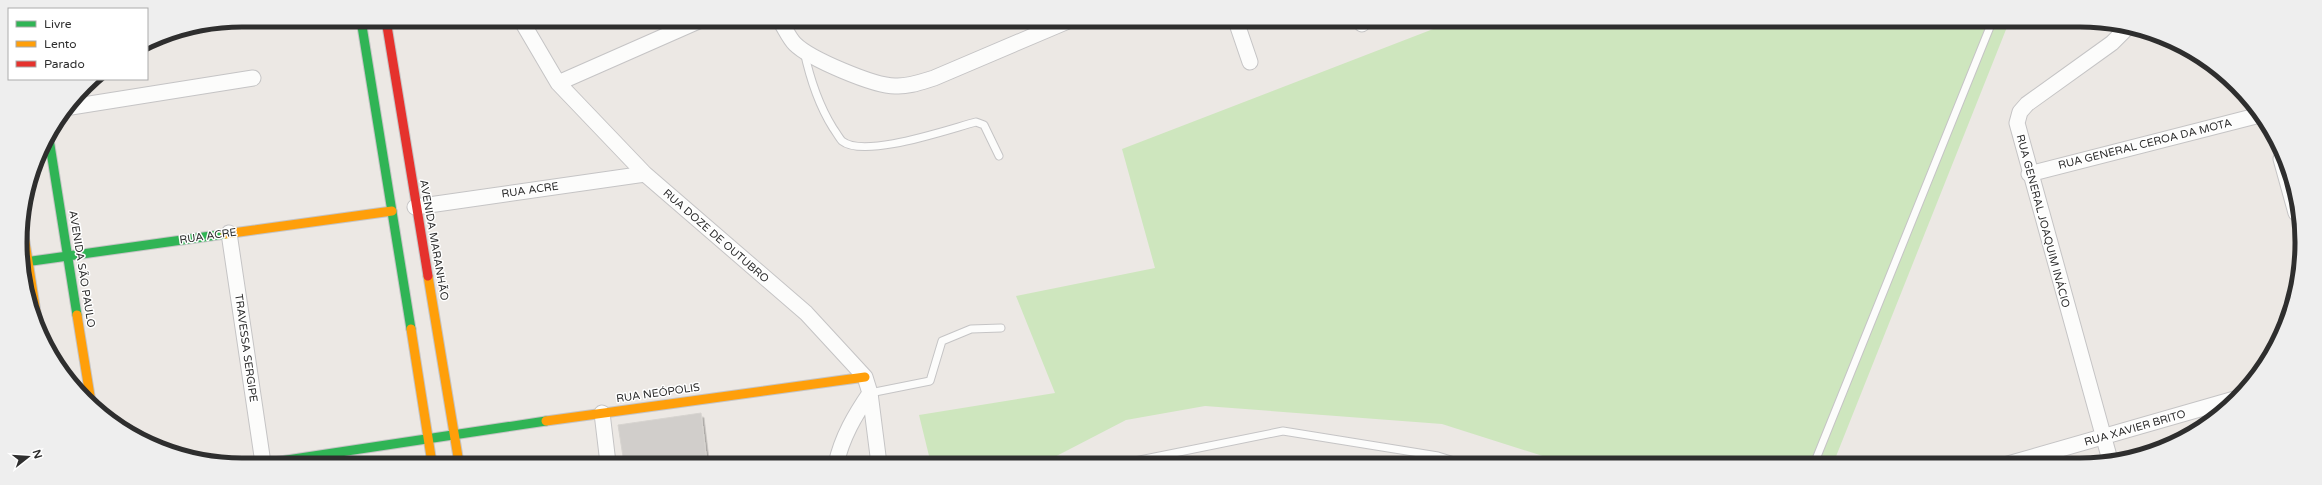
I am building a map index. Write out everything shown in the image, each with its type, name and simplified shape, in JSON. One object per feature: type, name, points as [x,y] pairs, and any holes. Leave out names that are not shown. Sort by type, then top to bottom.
[{"type":"main road","points":[[362,27],[431,458]]},
{"type":"main road","name":"AVENIDA MARANHÃO","points":[[387,27],[458,458]]},
{"type":"main road","name":"AVENIDA SÃO PAULO","points":[[50,145],[90,395]]},
{"type":"main road","name":"RUA ACRE","points":[[28,262],[392,211]]},
{"type":"main road","name":"RUA NEÓPOLIS","points":[[428,439],[602,413],[865,377]]},
{"type":"main road","points":[[301,458],[428,439]]},
{"type":"street","name":"RUA DOZE DE OUTUBRO","points":[[525,27],[558,83],[644,174],[806,313],[865,377],[870,393],[878,458]]},
{"type":"street","points":[[558,83],[685,27]]},
{"type":"street","points":[[785,27],[799,46],[821,60],[882,84],[901,86],[934,78],[1054,27]]},
{"type":"street","points":[[1238,27],[1250,62]]},
{"type":"street","name":"RUA GENERAL JOAQUIM INÁCIO","points":[[2109,456],[2017,123],[2020,112],[2028,104],[2112,43],[2124,31]]},
{"type":"street","points":[[76,106],[253,78]]},
{"type":"street","name":"RUA GENERAL CEROA DA MOTA","points":[[2030,174],[2254,117]]},
{"type":"street","name":"RUA ACRE","points":[[416,207],[644,174]]},
{"type":"street","name":"TRAVESSA SERGIPE","points":[[229,234],[262,458]]},
{"type":"street","points":[[837,458],[839,449],[852,420],[870,393]]},
{"type":"street","name":"RUA XAVIER BRITO","points":[[2030,458],[2225,402]]},
{"type":"street","points":[[602,413],[607,458]]},
{"type":"lane","points":[[1816,458],[1990,27]]},
{"type":"lane","points":[[799,46],[813,90],[829,121],[842,141],[859,147],[912,141],[976,122],[984,125],[999,156]]},
{"type":"lane","points":[[870,393],[930,381],[942,341],[971,329],[1001,328]]},
{"type":"lane","points":[[1151,458],[1283,432],[1444,458]]},
{"type":"green space","points":[[1438,27],[2007,27],[1835,458],[1549,458],[1442,424],[1205,406],[1126,420],[1053,458],[930,458],[919,415],[1055,393],[1016,296],[1155,268],[1122,149]]},
{"type":"building","points":[[701,413],[706,458],[623,458],[618,425]]},
{"type":"traffic: fast","points":[[362,27],[411,329]]},
{"type":"traffic: fast","points":[[50,145],[77,315]]},
{"type":"traffic: fast","points":[[28,262],[225,234]]},
{"type":"traffic: fast","points":[[300,458],[546,421]]},
{"type":"traffic: slow","points":[[225,234],[392,211]]},
{"type":"traffic: slow","points":[[27,255],[33,295]]},
{"type":"traffic: slow","points":[[428,276],[458,458]]},
{"type":"traffic: slow","points":[[77,315],[90,395]]},
{"type":"traffic: slow","points":[[411,329],[431,458]]},
{"type":"traffic: slow","points":[[546,421],[865,377]]},
{"type":"traffic: jam","points":[[387,27],[428,276]]}]
